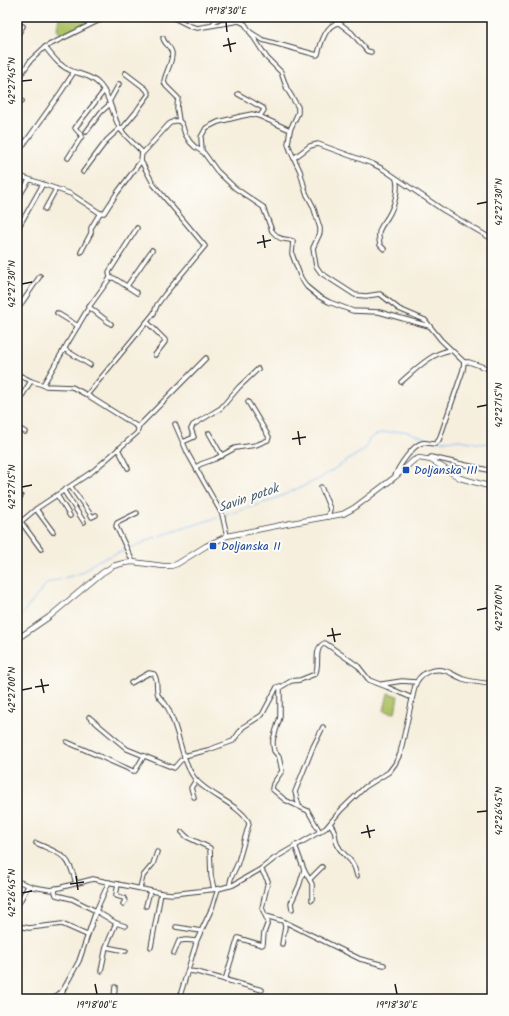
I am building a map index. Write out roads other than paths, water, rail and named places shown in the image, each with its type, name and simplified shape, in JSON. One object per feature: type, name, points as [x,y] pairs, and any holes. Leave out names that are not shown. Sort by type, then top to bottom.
[{"type":"street","points":[[17,80],[31,60],[45,47],[86,26],[94,18],[106,17]]},
{"type":"street","points":[[172,17],[194,27],[200,28],[239,21],[244,23],[267,58],[281,72],[288,90],[298,107],[298,112],[290,130],[288,144],[300,171],[306,193],[313,206],[320,228],[320,233],[313,248],[318,270],[355,295],[366,296],[380,294],[399,309],[425,320],[451,350],[464,362],[492,370]]},
{"type":"street","points":[[212,25],[215,21],[222,17]]},
{"type":"street","points":[[250,32],[263,40],[317,55],[322,37],[334,25],[339,24],[352,33],[367,51],[371,52]]},
{"type":"street","points":[[17,36],[23,26]]},
{"type":"street","points":[[163,38],[172,54],[164,82],[178,98],[177,108],[179,121],[182,124],[185,134],[190,142],[202,151],[225,179],[235,188],[263,206],[275,234],[284,240],[293,241],[292,254],[304,283],[312,291],[328,302],[347,309],[357,312],[379,312],[429,326]]},
{"type":"street","points":[[45,47],[57,62],[74,72],[93,79],[100,85],[120,129],[143,153]]},
{"type":"street","points":[[17,154],[74,72]]},
{"type":"street","points":[[83,172],[107,140],[133,116],[149,94],[146,89],[125,73]]},
{"type":"street","points":[[86,132],[109,103],[119,84]]},
{"type":"street","points":[[68,158],[82,136],[75,128],[104,91]]},
{"type":"street","points":[[238,94],[263,108],[264,110],[260,116]]},
{"type":"street","points":[[17,98],[22,101]]},
{"type":"street","points":[[202,151],[201,135],[206,128],[212,124],[242,116],[252,114],[260,116],[290,130]]},
{"type":"street","points":[[81,252],[100,213],[104,213],[120,187],[141,161],[143,153],[169,124],[174,121],[179,121]]},
{"type":"street","points":[[294,158],[310,146],[318,144],[373,164],[443,210],[492,239]]},
{"type":"street","points":[[87,395],[147,322],[162,298],[205,246],[175,208],[160,192],[141,161]]},
{"type":"street","points":[[17,175],[74,196],[100,213]]},
{"type":"street","points":[[384,249],[380,245],[380,228],[391,212],[398,188],[395,178]]},
{"type":"street","points":[[17,200],[29,180]]},
{"type":"street","points":[[17,230],[43,184]]},
{"type":"street","points":[[45,209],[56,189]]},
{"type":"street","points":[[42,384],[89,308],[110,278],[109,272],[137,228]]},
{"type":"street","points":[[127,286],[152,250]]},
{"type":"street","points":[[17,310],[40,276]]},
{"type":"street","points":[[110,278],[114,278],[137,294]]},
{"type":"street","points":[[89,308],[111,324]]},
{"type":"street","points":[[57,313],[78,326]]},
{"type":"street","points":[[147,322],[165,340],[155,355]]},
{"type":"street","points":[[64,348],[90,365]]},
{"type":"street","points":[[401,382],[420,365],[438,353],[451,350]]},
{"type":"street","points":[[40,549],[19,524],[36,509],[64,492],[93,471],[138,432],[138,427],[206,358]]},
{"type":"street","points":[[395,477],[406,457],[417,445],[423,443],[434,444],[438,441],[464,367],[464,362]]},
{"type":"street","points":[[183,442],[194,437],[191,429],[193,425],[221,408],[239,386],[258,368]]},
{"type":"street","points":[[17,374],[31,381],[49,386],[69,386],[87,395],[138,427]]},
{"type":"street","points":[[17,404],[31,381]]},
{"type":"street","points":[[196,467],[222,456],[235,448],[259,444],[269,439],[248,402]]},
{"type":"street","points":[[175,424],[196,467],[222,514],[227,536]]},
{"type":"street","points":[[17,427],[25,432]]},
{"type":"street","points":[[209,433],[222,456]]},
{"type":"street","points":[[118,449],[128,468]]},
{"type":"street","points":[[428,459],[431,457],[492,471]]},
{"type":"street","points":[[17,639],[49,617],[106,570],[120,564],[133,562],[171,566],[227,536],[349,512],[416,459],[428,459],[460,478],[492,487]]},
{"type":"street","points":[[71,487],[92,517],[96,515]]},
{"type":"street","points":[[321,487],[330,509],[328,517]]},
{"type":"street","points":[[64,492],[84,522]]},
{"type":"street","points":[[57,495],[70,516]]},
{"type":"street","points":[[17,500],[20,496]]},
{"type":"street","points":[[36,509],[53,532]]},
{"type":"street","points":[[133,562],[116,526],[137,513]]},
{"type":"street","points":[[88,717],[128,749],[153,758],[174,768],[184,757],[232,742],[243,727],[262,715],[277,687],[281,687],[291,681],[300,680],[314,674],[317,668],[318,649],[324,643],[358,666],[369,680],[412,698]]},
{"type":"street","points":[[17,882],[48,890],[90,879],[172,894],[230,886],[261,869],[295,845],[320,832],[330,824],[341,810],[365,787],[389,772],[400,754],[416,682],[421,676],[430,671],[438,670],[445,671],[463,679],[492,684]]},
{"type":"street","points":[[131,683],[149,673],[152,673],[156,677],[158,694],[172,717],[184,757],[196,780],[228,803],[247,819],[249,823],[238,862],[230,879],[230,886]]},
{"type":"street","points":[[380,684],[402,681],[416,682]]},
{"type":"street","points":[[281,687],[280,717],[273,745],[274,751],[279,757],[282,771],[273,784],[272,789],[285,800],[308,810],[320,832]]},
{"type":"street","points":[[299,806],[295,792],[313,747],[323,727]]},
{"type":"street","points":[[67,742],[133,771],[135,771],[144,756]]},
{"type":"street","points":[[194,796],[191,788],[196,780]]},
{"type":"street","points":[[330,824],[335,830],[337,844],[344,854],[353,862],[357,876]]},
{"type":"street","points":[[180,999],[196,941],[212,908],[216,889],[211,876],[210,848],[187,837],[182,832]]},
{"type":"street","points":[[36,843],[64,856],[68,861],[76,882]]},
{"type":"street","points":[[295,845],[304,870],[312,884],[312,900]]},
{"type":"street","points":[[140,888],[143,876],[153,864],[157,852]]},
{"type":"street","points":[[310,879],[322,867]]},
{"type":"street","points":[[225,980],[238,938],[263,945],[268,922],[263,912],[262,904],[268,881],[261,869]]},
{"type":"street","points":[[292,909],[291,903],[299,886],[304,870]]},
{"type":"street","points":[[53,999],[63,990],[79,961],[96,911],[109,882]]},
{"type":"street","points":[[118,884],[116,894],[117,896],[124,898],[125,901],[123,904]]},
{"type":"street","points":[[17,907],[28,886]]},
{"type":"street","points":[[56,888],[56,895],[72,899],[116,923],[125,926]]},
{"type":"street","points":[[146,906],[150,891]]},
{"type":"street","points":[[152,947],[161,893]]},
{"type":"street","points":[[266,916],[283,921],[360,959],[384,965]]},
{"type":"street","points":[[282,944],[285,927],[283,921]]},
{"type":"street","points":[[100,971],[106,947],[116,923]]},
{"type":"street","points":[[17,926],[29,928],[62,924],[87,935]]},
{"type":"street","points":[[176,927],[201,931]]},
{"type":"street","points":[[174,953],[179,941],[196,941]]},
{"type":"street","points":[[106,947],[126,951]]},
{"type":"street","points":[[188,971],[197,972],[262,990]]},
{"type":"street","points":[[114,999],[115,987]]},
{"type":"street","points":[[63,990],[63,999]]},
{"type":"waterway","name":"Savin potok","points":[[129,549],[153,538],[270,501],[319,479],[365,449],[369,439],[380,433],[405,431],[436,441]]},
{"type":"waterway","name":"Savin potok","points":[[439,441],[460,440],[482,444],[492,442]]},
{"type":"waterway","name":"Savin potok","points":[[17,619],[47,583],[81,573],[97,561],[126,550]]},
{"type":"place","name":"Doljanska III","points":[[406,470]]},
{"type":"place","name":"Doljanska II","points":[[213,546]]}]
